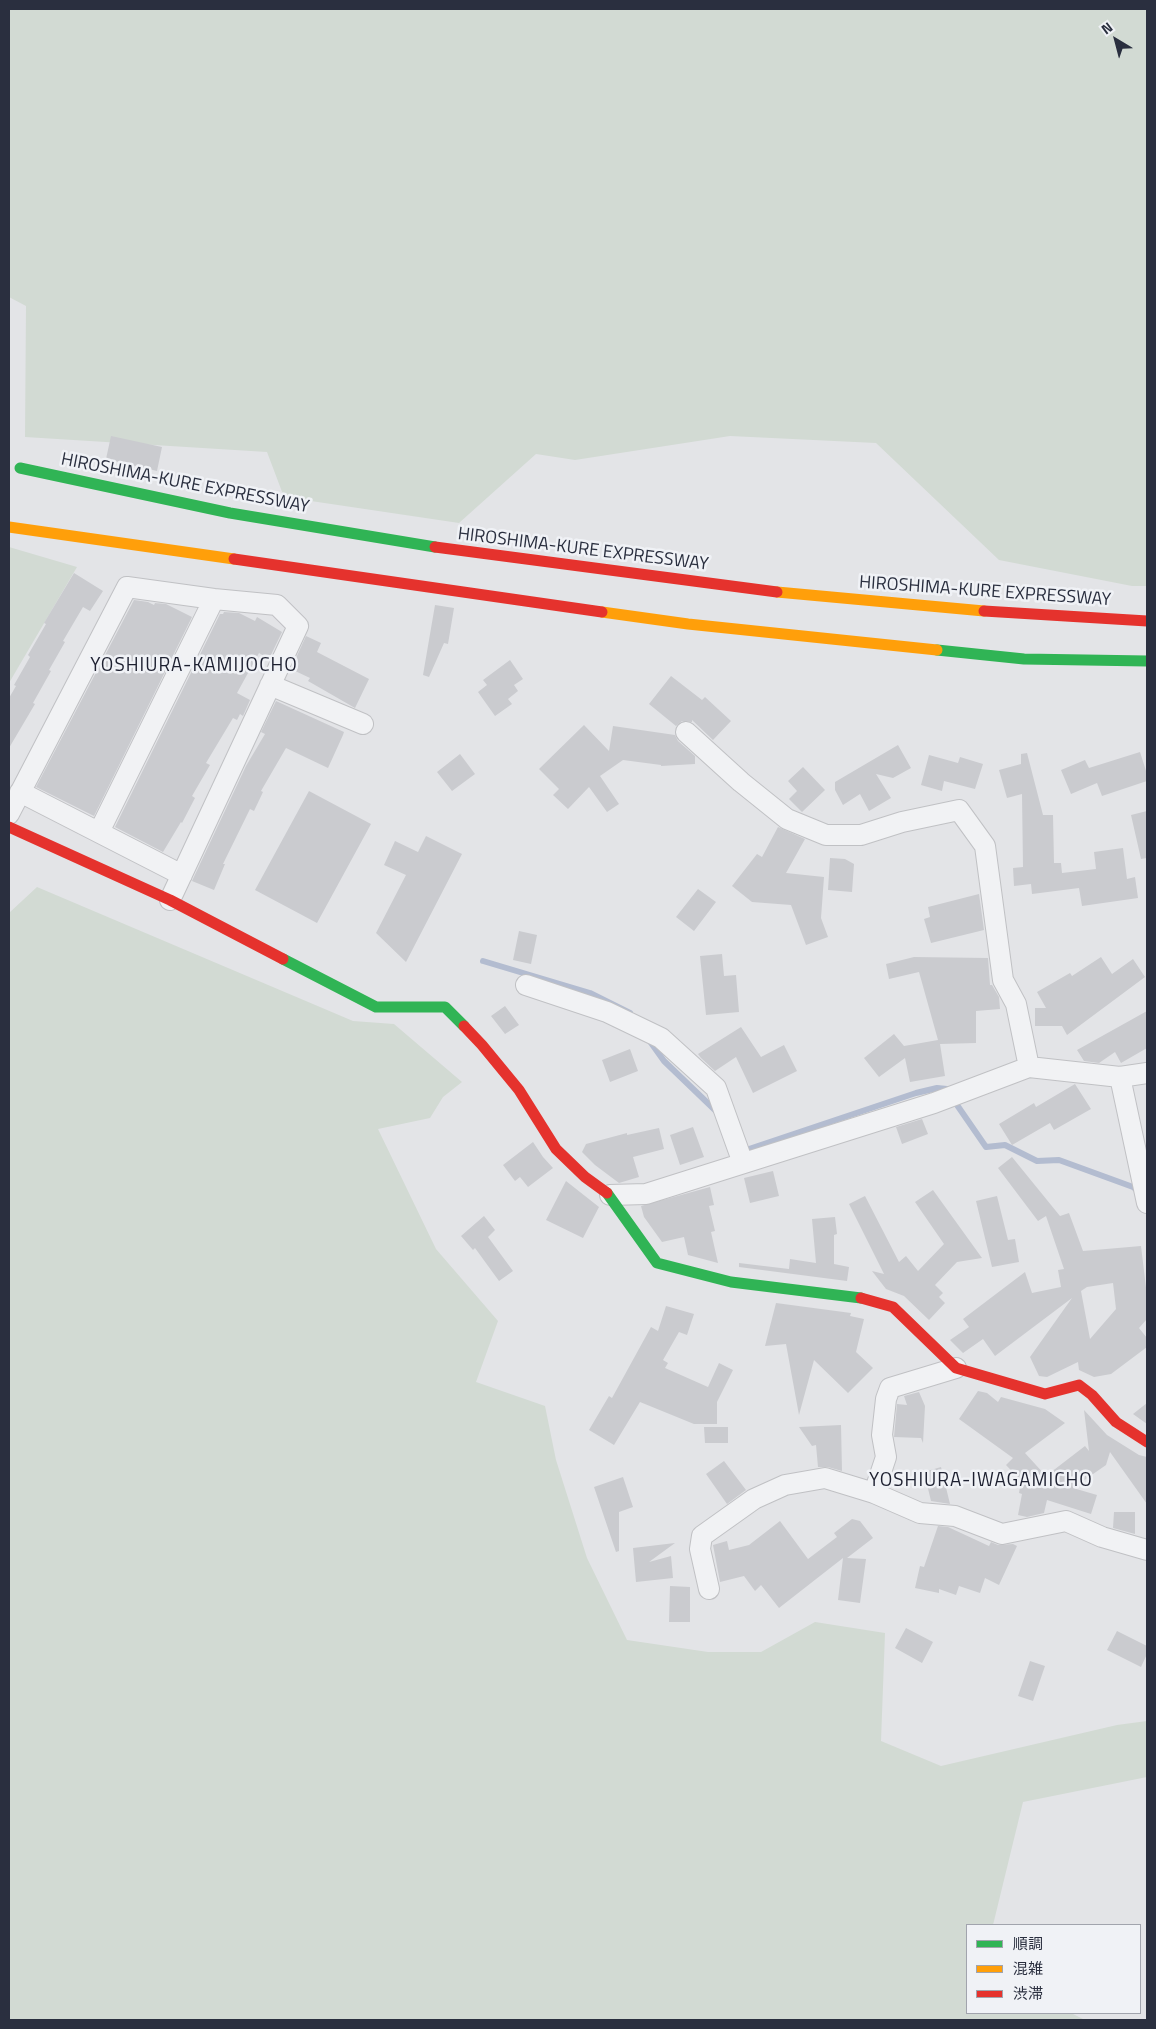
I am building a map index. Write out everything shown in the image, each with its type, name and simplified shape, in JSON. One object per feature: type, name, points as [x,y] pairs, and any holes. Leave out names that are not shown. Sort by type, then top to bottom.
[{"type":"main road","name":"HIROSHIMA-KURE EXPRESSWAY","points":[[20,468],[230,513],[439,548],[759,590],[975,610],[1147,621]]},
{"type":"main road","points":[[9,527],[688,624],[1024,659],[1147,661]]},
{"type":"main road","points":[[9,827],[170,900],[376,1007],[445,1007],[482,1045],[519,1090],[556,1149],[584,1177],[610,1195],[657,1263],[731,1282],[861,1298],[892,1307],[956,1368],[1046,1394],[1079,1385],[1092,1395],[1116,1422],[1147,1442]]},
{"type":"street","points":[[9,814],[126,586],[214,599],[277,605],[298,626],[170,900]]},
{"type":"street","points":[[98,832],[214,599]]},
{"type":"street","points":[[270,685],[363,724]]},
{"type":"street","points":[[686,732],[741,782],[787,819],[826,835],[861,835],[902,822],[959,810],[985,846],[1003,980],[1016,1004],[1029,1066]]},
{"type":"street","points":[[20,792],[182,875]]},
{"type":"street","points":[[526,986],[607,1012],[661,1038],[716,1088],[743,1163]]},
{"type":"street","points":[[610,1195],[646,1194],[934,1103],[1029,1066],[1120,1077],[1147,1074]]},
{"type":"street","points":[[1120,1077],[1147,1203]]},
{"type":"street","points":[[874,1493],[886,1457],[882,1435],[886,1399],[890,1388],[956,1368]]},
{"type":"street","points":[[709,1589],[700,1549],[702,1536],[754,1499],[785,1485],[825,1478],[874,1493],[920,1513],[955,1516],[1002,1534],[1066,1521],[1102,1538],[1147,1550]]},
{"type":"shaded area","points":[[9,9],[1147,9],[1147,586],[1132,586],[999,560],[876,443],[730,436],[575,460],[536,454],[459,523],[284,497],[267,452],[25,437],[26,306],[9,297]]},
{"type":"shaded area","points":[[9,547],[77,567],[9,683]]},
{"type":"shaded area","points":[[37,887],[353,1021],[394,1024],[462,1082],[443,1097],[430,1118],[378,1129],[436,1249],[498,1321],[476,1382],[545,1406],[556,1460],[587,1558],[627,1640],[708,1652],[761,1652],[815,1622],[885,1633],[881,1741],[941,1766],[1117,1725],[1147,1721],[1147,1777],[1023,1802],[993,1924],[966,1924],[966,2014],[1073,2014],[1085,2020],[9,2020],[9,913]]},
{"type":"building","points":[[111,436],[162,447],[157,471],[106,459]]},
{"type":"building","points":[[74,573],[103,591],[90,611],[83,607],[63,641],[65,642],[49,670],[51,671],[33,703],[35,704],[9,748],[9,698],[30,657],[28,655],[46,624],[44,623]]},
{"type":"building","points":[[134,600],[154,605],[155,603],[166,604],[192,617],[94,816],[36,787]]},
{"type":"building","points":[[435,605],[454,608],[448,644],[444,643],[429,677],[423,675]]},
{"type":"building","points":[[224,612],[239,613],[255,621],[257,617],[282,632],[269,659],[259,653],[237,693],[250,700],[243,716],[240,714],[237,720],[233,718],[206,763],[210,765],[192,796],[195,798],[182,823],[163,852],[115,827],[220,614]]},
{"type":"building","points":[[306,636],[321,643],[317,652],[369,679],[355,708],[308,681],[310,678],[291,669]]},
{"type":"building","points":[[510,660],[523,679],[514,685],[518,691],[508,699],[512,704],[495,716],[478,692],[487,685],[483,680]]},
{"type":"building","points":[[671,676],[702,700],[705,697],[731,721],[713,740],[692,720],[692,722],[682,721],[676,726],[649,704]]},
{"type":"building","points":[[276,701],[344,732],[328,768],[286,748],[261,791],[263,792],[254,811],[250,809],[223,864],[225,864],[214,890],[192,881],[246,766],[265,734],[261,732]]},
{"type":"building","points":[[584,725],[609,751],[613,726],[675,735],[678,741],[695,756],[695,764],[661,766],[623,760],[600,776],[619,804],[607,812],[589,787],[568,809],[553,795],[559,789],[539,769]]},
{"type":"building","points":[[898,745],[911,768],[893,778],[876,774],[891,798],[869,811],[860,794],[843,805],[835,790],[835,782]]},
{"type":"building","points":[[1140,752],[1147,774],[1147,781],[1102,796],[1097,783],[1071,794],[1061,770],[1085,760],[1089,768]]},
{"type":"building","points":[[1027,753],[1043,815],[1053,815],[1054,863],[1061,863],[1062,873],[1096,869],[1094,852],[1123,848],[1127,879],[1135,877],[1138,898],[1082,906],[1079,888],[1032,894],[1031,884],[1014,886],[1013,868],[1023,867],[1022,794],[1007,798],[999,770],[1021,764],[1021,754]]},
{"type":"building","points":[[460,754],[475,774],[452,791],[437,772]]},
{"type":"building","points":[[929,755],[958,763],[960,757],[983,764],[975,789],[944,781],[942,791],[921,785]]},
{"type":"building","points":[[803,767],[825,790],[802,812],[789,799],[797,791],[788,781]]},
{"type":"building","points":[[309,791],[371,824],[317,923],[255,890]]},
{"type":"building","points":[[1147,811],[1147,858],[1141,859],[1131,815]]},
{"type":"building","points":[[778,827],[805,839],[786,873],[824,877],[821,918],[828,937],[806,945],[791,905],[752,902],[732,886],[757,854],[762,857]]},
{"type":"building","points":[[426,836],[462,854],[406,962],[376,933],[406,875],[384,865],[395,841],[418,852]]},
{"type":"building","points":[[830,858],[845,859],[854,864],[852,892],[828,890]]},
{"type":"building","points":[[698,889],[716,902],[694,931],[676,917]]},
{"type":"building","points":[[979,894],[984,930],[931,943],[924,919],[930,917],[928,907]]},
{"type":"building","points":[[519,931],[537,935],[531,964],[513,960]]},
{"type":"building","points":[[722,954],[724,976],[736,975],[739,1012],[706,1015],[700,956]]},
{"type":"building","points":[[914,957],[988,958],[990,985],[992,985],[999,997],[1000,1009],[976,1011],[976,1043],[940,1044],[945,1076],[910,1082],[905,1058],[879,1077],[864,1058],[894,1034],[904,1046],[938,1040],[919,972],[889,979],[886,964]]},
{"type":"building","points":[[1101,957],[1112,974],[1133,959],[1145,977],[1067,1035],[1062,1026],[1035,1026],[1035,1008],[1046,1008],[1037,992],[1070,973],[1072,976]]},
{"type":"building","points":[[505,1006],[519,1025],[505,1034],[491,1016]]},
{"type":"building","points":[[1147,1011],[1147,1048],[1121,1063],[1115,1052],[1099,1063],[1084,1061],[1077,1050]]},
{"type":"building","points":[[741,1027],[761,1057],[784,1045],[797,1071],[753,1093],[736,1057],[715,1071],[698,1054]]},
{"type":"building","points":[[630,1049],[638,1071],[610,1082],[602,1060]]},
{"type":"building","points":[[1075,1084],[1091,1109],[1054,1130],[1050,1123],[1012,1145],[999,1124],[1034,1103],[1036,1107]]},
{"type":"building","points":[[922,1119],[928,1134],[902,1144],[896,1127]]},
{"type":"building","points":[[693,1127],[704,1157],[680,1165],[670,1135]]},
{"type":"building","points":[[659,1128],[664,1149],[633,1157],[639,1177],[619,1183],[595,1165],[582,1152],[586,1144],[627,1133],[627,1135]]},
{"type":"building","points":[[533,1142],[553,1168],[528,1187],[520,1177],[515,1181],[503,1165]]},
{"type":"building","points":[[1012,1157],[1060,1216],[1069,1213],[1083,1251],[1141,1246],[1147,1296],[1147,1319],[1139,1328],[1147,1338],[1147,1347],[1111,1374],[1094,1377],[1079,1370],[1078,1362],[1047,1377],[1039,1376],[1030,1357],[1072,1298],[995,1356],[983,1339],[963,1353],[950,1340],[969,1327],[963,1319],[1025,1272],[1032,1293],[1061,1287],[1058,1270],[1064,1269],[1046,1216],[1038,1221],[998,1168]],"holes":[[[1113,1283],[1116,1309],[1090,1339],[1081,1291],[1087,1287]]]},
{"type":"building","points":[[773,1171],[779,1196],[750,1203],[744,1178]]},
{"type":"building","points":[[566,1181],[599,1207],[583,1238],[546,1220]]},
{"type":"building","points":[[710,1187],[714,1205],[709,1206],[715,1231],[711,1232],[718,1263],[688,1255],[684,1237],[662,1242],[644,1217],[641,1206]]},
{"type":"building","points":[[933,1190],[982,1258],[957,1262],[935,1285],[943,1293],[939,1297],[945,1303],[929,1320],[904,1296],[886,1289],[872,1271],[884,1274],[849,1204],[865,1196],[899,1262],[906,1256],[918,1271],[944,1244],[915,1202]]},
{"type":"building","points":[[997,1196],[1008,1240],[1015,1239],[1019,1262],[992,1267],[976,1201]]},
{"type":"building","points":[[484,1216],[495,1230],[488,1237],[513,1271],[499,1281],[475,1248],[473,1250],[461,1236]]},
{"type":"building","points":[[835,1217],[837,1234],[834,1235],[834,1264],[849,1267],[847,1281],[739,1267],[739,1263],[789,1269],[790,1259],[816,1263],[812,1219]]},
{"type":"building","points":[[776,1303],[851,1313],[850,1316],[864,1319],[856,1352],[873,1368],[848,1393],[814,1360],[799,1415],[786,1344],[765,1346]]},
{"type":"building","points":[[666,1306],[694,1314],[687,1335],[679,1332],[663,1360],[668,1363],[665,1368],[708,1387],[719,1363],[733,1370],[717,1402],[717,1424],[694,1424],[640,1402],[614,1445],[589,1430],[609,1396],[612,1398],[651,1327],[658,1331]]},
{"type":"building","points":[[978,1391],[987,1393],[998,1402],[1001,1397],[1045,1409],[1065,1423],[1025,1453],[1046,1476],[1085,1446],[1089,1451],[1084,1410],[1107,1435],[1139,1455],[1147,1457],[1147,1504],[1110,1452],[1106,1465],[1073,1488],[1097,1495],[1091,1514],[1047,1500],[1044,1513],[1027,1517],[1018,1515],[1022,1494],[1019,1493],[1021,1481],[1006,1465],[1013,1458],[959,1419]]},
{"type":"building","points":[[919,1392],[925,1406],[923,1443],[921,1438],[894,1437],[897,1404],[907,1405],[904,1396]]},
{"type":"building","points":[[1147,1403],[1147,1424],[1133,1414]]},
{"type":"building","points":[[841,1425],[842,1471],[828,1467],[818,1467],[816,1445],[812,1446],[799,1427]]},
{"type":"building","points":[[704,1427],[728,1427],[728,1443],[705,1443]]},
{"type":"building","points":[[724,1461],[746,1490],[727,1504],[706,1474]]},
{"type":"building","points":[[941,1467],[950,1504],[931,1501],[924,1472]]},
{"type":"building","points":[[623,1477],[633,1507],[619,1512],[619,1551],[616,1552],[594,1487]]},
{"type":"building","points":[[1114,1512],[1135,1512],[1135,1534],[1113,1528]]},
{"type":"building","points":[[852,1519],[860,1521],[873,1538],[847,1558],[866,1559],[860,1603],[838,1600],[843,1558],[779,1608],[761,1585],[755,1591],[744,1576],[720,1582],[713,1545],[727,1541],[729,1550],[749,1545],[780,1521],[808,1559],[837,1537],[834,1533]]},
{"type":"building","points":[[938,1526],[948,1527],[989,1546],[991,1542],[998,1545],[1013,1544],[1017,1546],[999,1585],[985,1578],[980,1593],[959,1586],[956,1595],[939,1589],[939,1593],[915,1588],[920,1566],[924,1567]]},
{"type":"building","points":[[675,1543],[649,1562],[671,1556],[673,1578],[636,1582],[633,1548]]},
{"type":"building","points":[[670,1586],[690,1587],[690,1622],[669,1622]]},
{"type":"building","points":[[906,1628],[933,1642],[922,1663],[895,1648]]},
{"type":"building","points":[[1117,1631],[1147,1646],[1147,1654],[1141,1667],[1107,1650]]},
{"type":"building","points":[[1030,1661],[1045,1666],[1033,1701],[1018,1696]]},
{"type":"waterway","points":[[483,961],[590,993],[630,1013]]},
{"type":"waterway","points":[[649,1040],[664,1061],[717,1112]]},
{"type":"waterway","points":[[749,1149],[916,1093],[937,1088],[947,1089]]},
{"type":"waterway","points":[[957,1105],[986,1147],[1005,1145],[1037,1161],[1059,1160],[1133,1187],[1138,1191]]},
{"type":"traffic: fast","points":[[20,468],[230,513],[435,547]]},
{"type":"traffic: fast","points":[[937,650],[1024,659],[1147,661]]},
{"type":"traffic: fast","points":[[283,959],[376,1007],[445,1007],[464,1026]]},
{"type":"traffic: fast","points":[[607,1193],[657,1263],[731,1282],[861,1298]]},
{"type":"traffic: slow","points":[[9,527],[234,559]]},
{"type":"traffic: slow","points":[[777,592],[984,611]]},
{"type":"traffic: slow","points":[[602,612],[688,624],[937,650]]},
{"type":"traffic: jam","points":[[435,547],[777,592]]},
{"type":"traffic: jam","points":[[234,559],[602,612]]},
{"type":"traffic: jam","points":[[984,611],[1147,621]]},
{"type":"traffic: jam","points":[[9,827],[170,900],[283,959]]},
{"type":"traffic: jam","points":[[464,1026],[519,1090],[556,1149],[585,1177],[607,1193]]},
{"type":"traffic: jam","points":[[861,1298],[893,1307],[956,1368],[1045,1394],[1079,1385],[1092,1395],[1116,1422],[1147,1442]]},
{"type":"district","name":"YOSHIURA-KAMIJOCHO","points":[[194,666]]},
{"type":"district","name":"YOSHIURA-IWAGAMICHO","points":[[981,1481]]}]
